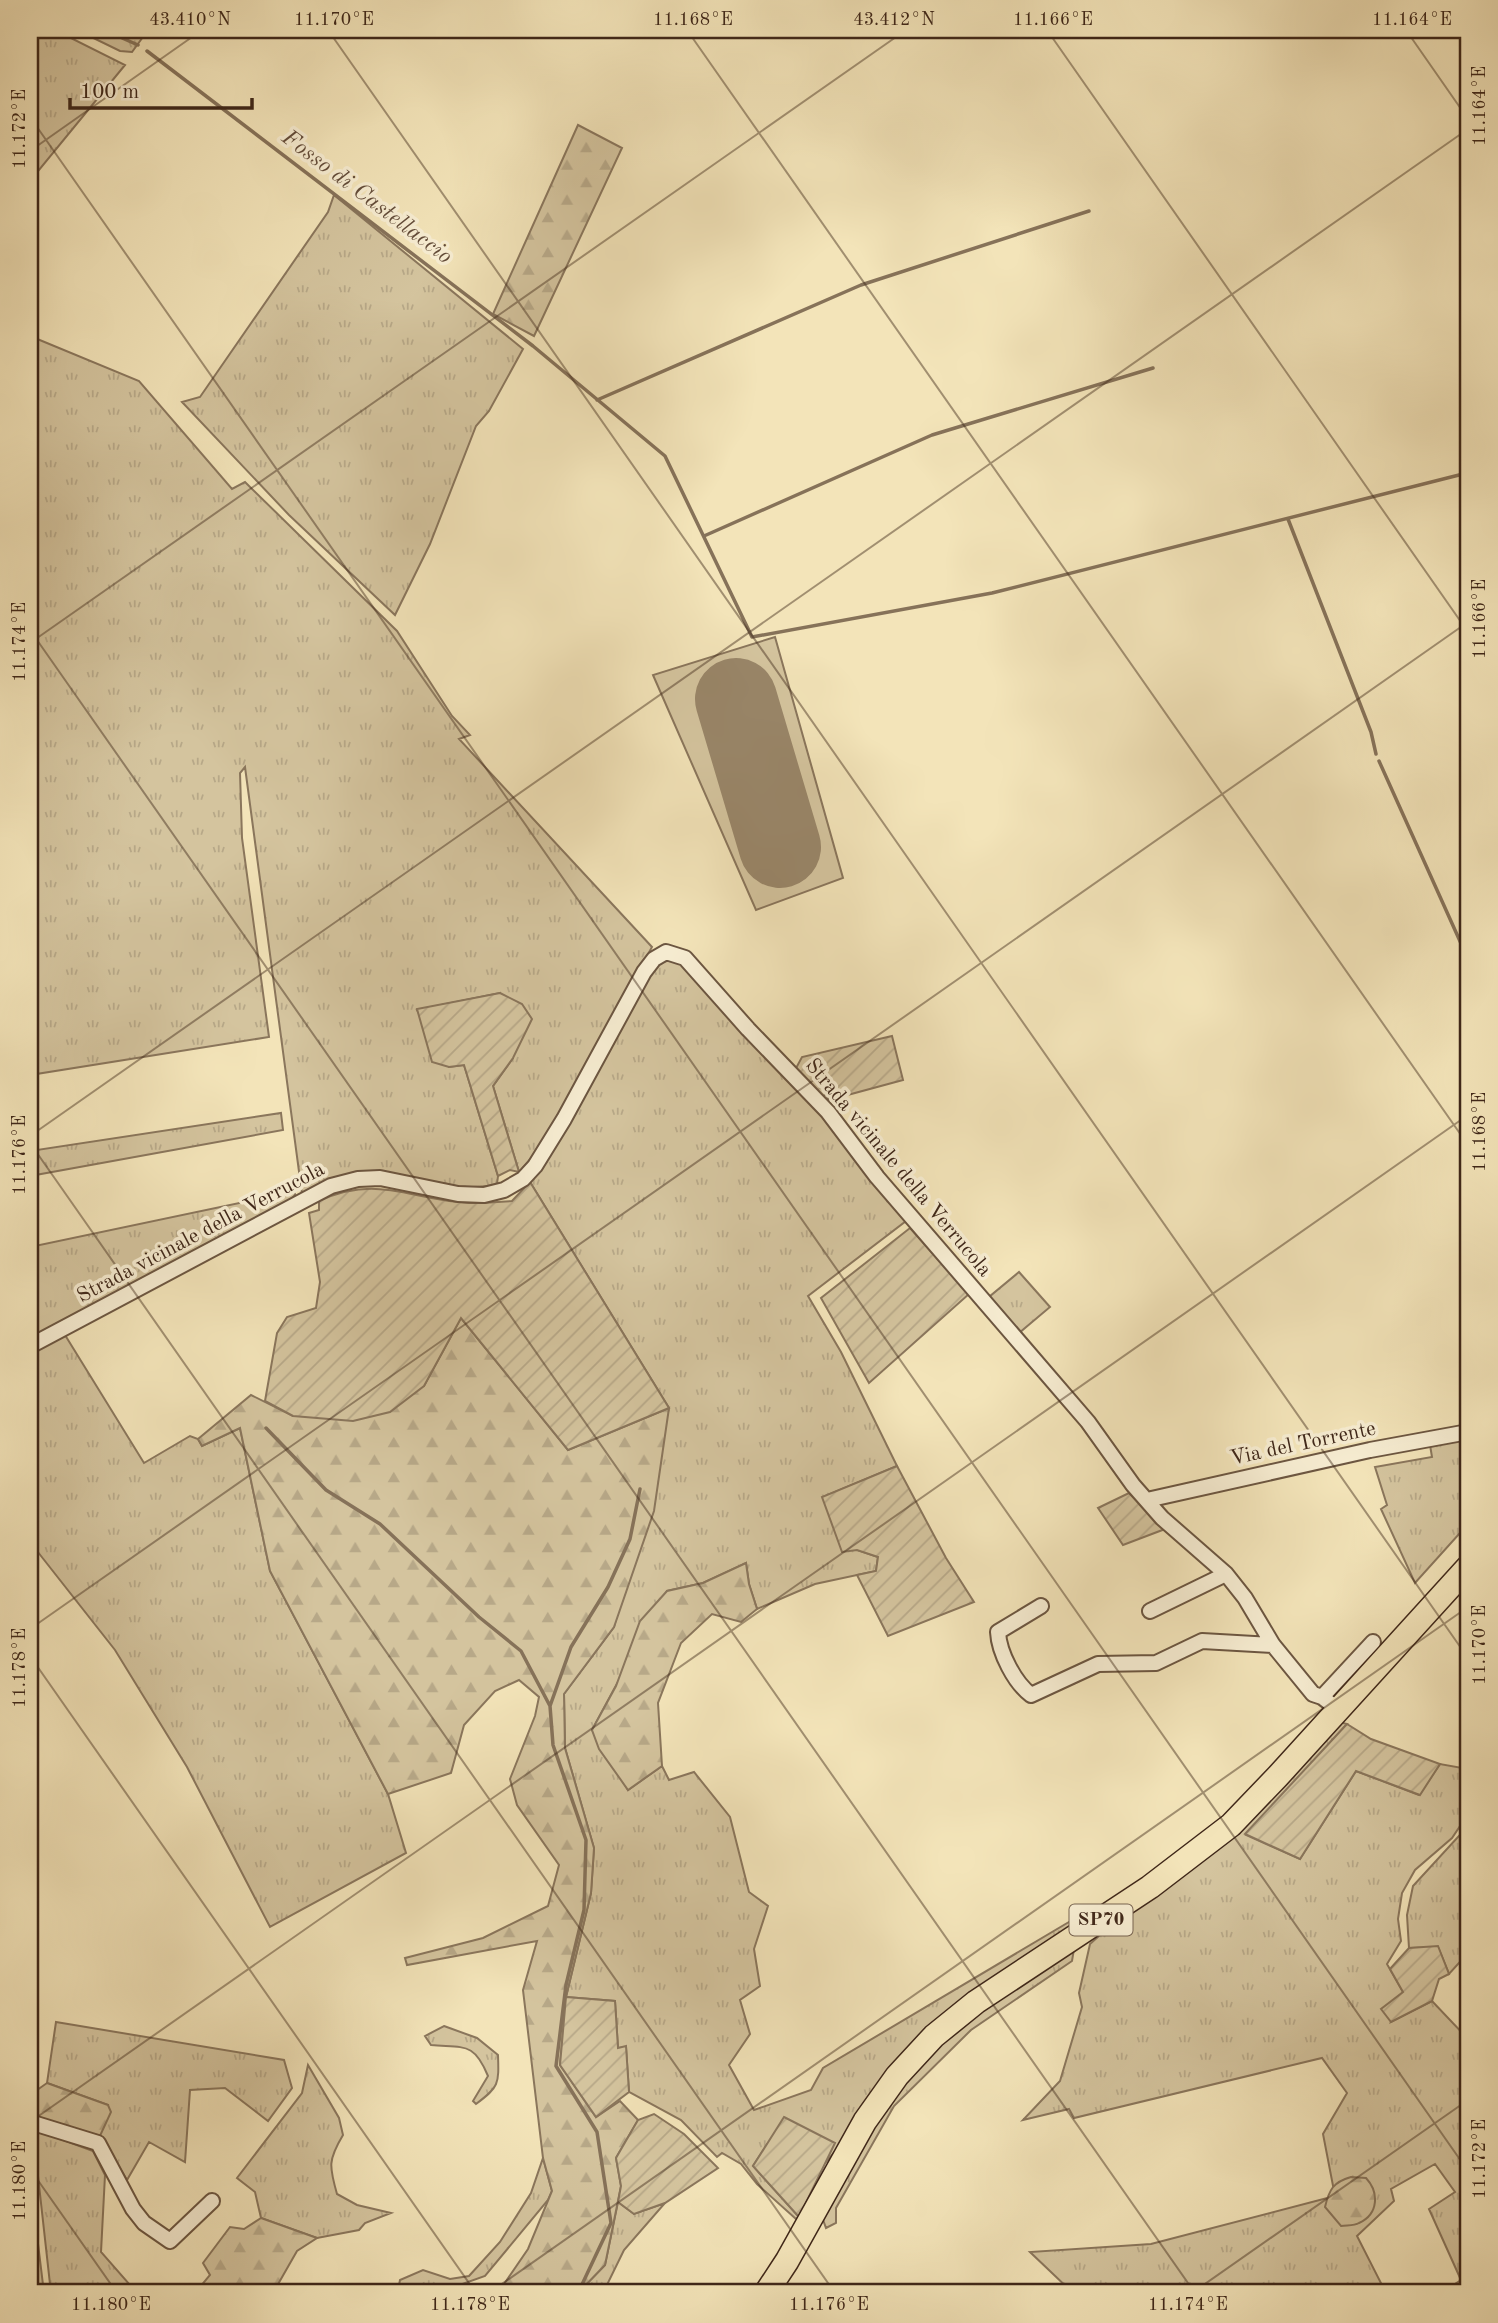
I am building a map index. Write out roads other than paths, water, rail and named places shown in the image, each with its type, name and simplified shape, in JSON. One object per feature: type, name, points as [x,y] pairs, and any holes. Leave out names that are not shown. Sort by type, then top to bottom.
[{"type":"main road","name":"SP70","points":[[766,2293],[787,2261],[864,2121],[897,2076],[934,2036],[976,2002],[1108,1916],[1194,1854],[1247,1809],[1330,1704],[1468,1567]]},
{"type":"street","name":"Strada vicinale della Verrucola","points":[[30,1346],[331,1186],[358,1179],[380,1178],[458,1194],[484,1195],[505,1190],[523,1179],[535,1166],[564,1119],[645,972],[654,959],[666,952],[685,958],[748,1029],[828,1112],[877,1177],[1088,1422],[1133,1485],[1147,1500]]},
{"type":"street","name":"Via del Torrente","points":[[1147,1500],[1370,1450],[1468,1433]]},
{"type":"street","points":[[1147,1500],[1162,1518],[1226,1574],[1245,1598],[1273,1645],[1312,1694],[1330,1704],[1373,1642]]},
{"type":"street","points":[[1150,1611],[1226,1574]]},
{"type":"street","points":[[1041,1606],[998,1632],[999,1645],[1023,1689],[1031,1695],[1098,1664],[1156,1664],[1202,1641],[1273,1645]]},
{"type":"street","points":[[30,2122],[98,2143],[133,2209],[144,2224],[170,2241],[212,2201]]},
{"type":"waterway","name":"Fosso di Castellaccio","points":[[104,30],[138,45]]},
{"type":"waterway","points":[[147,51],[533,346],[665,456],[752,637],[992,593],[1463,474]]},
{"type":"waterway","points":[[597,400],[861,285],[1089,211]]},
{"type":"waterway","points":[[704,536],[932,435],[1153,368]]},
{"type":"waterway","points":[[1288,519],[1371,732],[1376,754]]},
{"type":"waterway","points":[[1379,761],[1468,959]]},
{"type":"waterway","points":[[266,1428],[326,1490],[380,1524],[479,1617],[521,1651],[550,1706]]},
{"type":"waterway","points":[[578,2293],[611,2223],[597,2132],[556,2066],[566,1985],[584,1910],[586,1840],[553,1745],[550,1706],[571,1647],[608,1587],[630,1539],[640,1489]]}]
